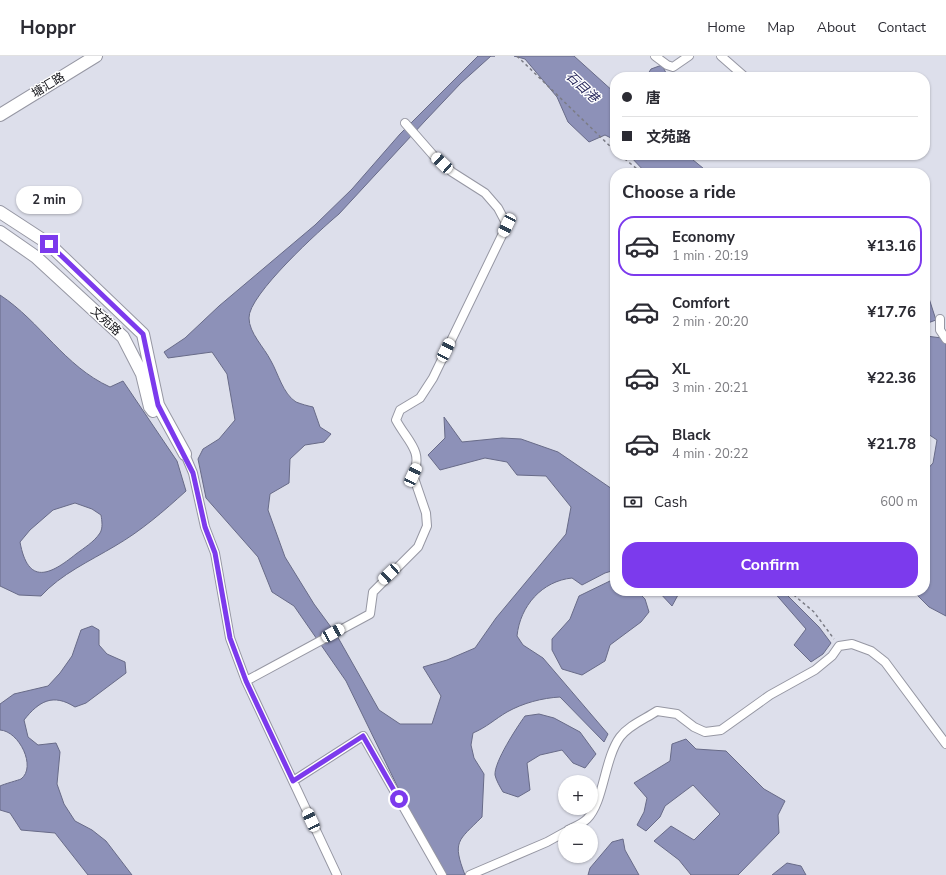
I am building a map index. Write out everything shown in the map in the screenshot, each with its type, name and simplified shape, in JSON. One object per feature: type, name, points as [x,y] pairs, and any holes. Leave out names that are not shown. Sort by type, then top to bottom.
[{"type":"street","name":"塘汇路","points":[[0,115],[96,56]]},
{"type":"street","points":[[655,56],[666,65],[673,67],[689,56]]},
{"type":"street","points":[[721,56],[739,72]]},
{"type":"street","points":[[246,681],[370,614],[373,592],[418,547],[427,526],[426,513],[413,475],[418,464],[417,454],[396,420],[400,410],[420,398],[433,378],[507,225],[498,208],[486,193],[452,172],[433,155],[405,123]]},
{"type":"street","name":"文苑路","points":[[0,212],[49,244],[143,334],[158,405],[185,454]]},
{"type":"street","name":"文苑路","points":[[0,232],[36,257],[123,337],[142,374],[150,407],[185,454]]},
{"type":"street","points":[[940,319],[940,330],[946,338]]},
{"type":"street","points":[[185,454],[193,473],[205,527],[215,553],[230,638],[246,681],[336,875]]},
{"type":"street","points":[[579,823],[586,819],[596,805],[605,772],[619,739],[626,730],[657,711],[678,714],[694,727],[705,732],[721,730],[770,695],[815,670],[832,656],[839,646],[852,644],[871,651],[885,662],[946,744]]},
{"type":"street","points":[[293,781],[363,736],[442,875]]},
{"type":"street","points":[[470,875],[558,836]]},
{"type":"path","points":[[517,56],[610,146]]},
{"type":"path","points":[[626,160],[636,168]]},
{"type":"path","points":[[795,596],[814,612],[839,646]]},
{"type":"water","points":[[478,56],[491,56],[461,83],[339,214],[302,247],[272,279],[260,294],[252,308],[249,318],[254,335],[274,366],[281,383],[288,394],[296,402],[313,407],[320,427],[331,434],[324,442],[305,445],[290,459],[289,483],[270,494],[268,510],[285,557],[314,604],[336,634],[379,710],[400,724],[432,724],[441,696],[423,667],[447,660],[475,648],[496,618],[566,534],[571,507],[546,476],[517,475],[507,462],[485,458],[440,470],[428,455],[445,438],[444,417],[462,442],[502,438],[521,439],[558,452],[610,488],[610,572],[582,585],[572,578],[551,584],[542,590],[528,605],[519,625],[517,636],[523,645],[543,658],[608,734],[604,742],[560,697],[546,698],[520,706],[507,712],[473,733],[471,745],[474,758],[484,774],[482,817],[467,831],[458,848],[465,875],[443,875],[425,843],[346,681],[294,606],[272,592],[258,557],[206,498],[198,459],[203,449],[219,439],[235,420],[227,374],[212,352],[168,358],[164,352],[185,338],[219,306],[315,225],[352,189],[400,134]]},
{"type":"water","name":"石目港","points":[[514,56],[574,56],[610,88],[610,138],[605,135],[589,142],[568,122],[557,97],[525,59]]},
{"type":"water","points":[[662,65],[666,72],[649,72],[651,69]]},
{"type":"water","points":[[634,160],[693,160],[703,168],[641,168]]},
{"type":"water","points":[[0,295],[28,318],[79,368],[110,387],[123,381],[177,461],[186,491],[134,534],[67,574],[41,596],[19,595],[0,586]],"holes":[[[75,503],[92,509],[101,515],[102,524],[100,533],[92,542],[66,561],[49,571],[34,571],[28,565],[20,542],[30,530],[53,510]]]},
{"type":"water","points":[[930,301],[936,320],[930,322]]},
{"type":"water","points":[[930,336],[942,338],[946,341],[946,616],[929,607],[918,596],[930,596],[930,466],[933,463],[937,440],[930,435]]},
{"type":"water","points":[[610,581],[610,596],[642,596],[645,599],[649,612],[641,622],[610,645],[605,661],[582,675],[562,669],[552,650],[552,639],[570,619],[579,596]]},
{"type":"water","points":[[663,596],[677,596],[672,606]]},
{"type":"water","points":[[777,596],[788,596],[819,627],[831,643],[823,654],[811,662],[794,645],[806,629]]},
{"type":"water","points":[[92,626],[99,630],[99,645],[107,654],[125,662],[126,673],[86,703],[75,707],[60,700],[47,701],[35,708],[24,720],[28,737],[38,745],[56,743],[60,752],[57,784],[64,804],[75,821],[92,830],[106,841],[132,875],[88,875],[55,833],[21,830],[10,813],[0,810],[0,786],[21,779],[27,766],[24,750],[14,736],[0,730],[0,704],[14,694],[48,686],[60,673],[72,656],[81,630]]},
{"type":"water","points":[[539,714],[554,718],[580,732],[596,754],[585,768],[573,763],[562,750],[540,755],[527,763],[530,790],[518,797],[503,792],[495,775],[498,762],[525,716]]},
{"type":"water","points":[[686,739],[696,749],[726,751],[764,789],[785,801],[778,815],[779,833],[738,875],[691,875],[679,860],[654,841],[671,826],[694,840],[720,814],[693,785],[665,806],[660,817],[646,831],[637,825],[644,812],[647,798],[634,783],[670,761],[672,744]]},
{"type":"water","points":[[623,839],[625,850],[639,875],[588,875],[590,868],[594,863],[598,863],[598,859],[612,842]]},
{"type":"water","points":[[787,863],[801,866],[806,875],[772,875]]},
{"type":"route","points":[[49,244],[143,334],[158,405],[185,454],[193,473],[205,527],[215,553],[230,638],[246,681],[293,781],[363,736],[399,799]]}]
